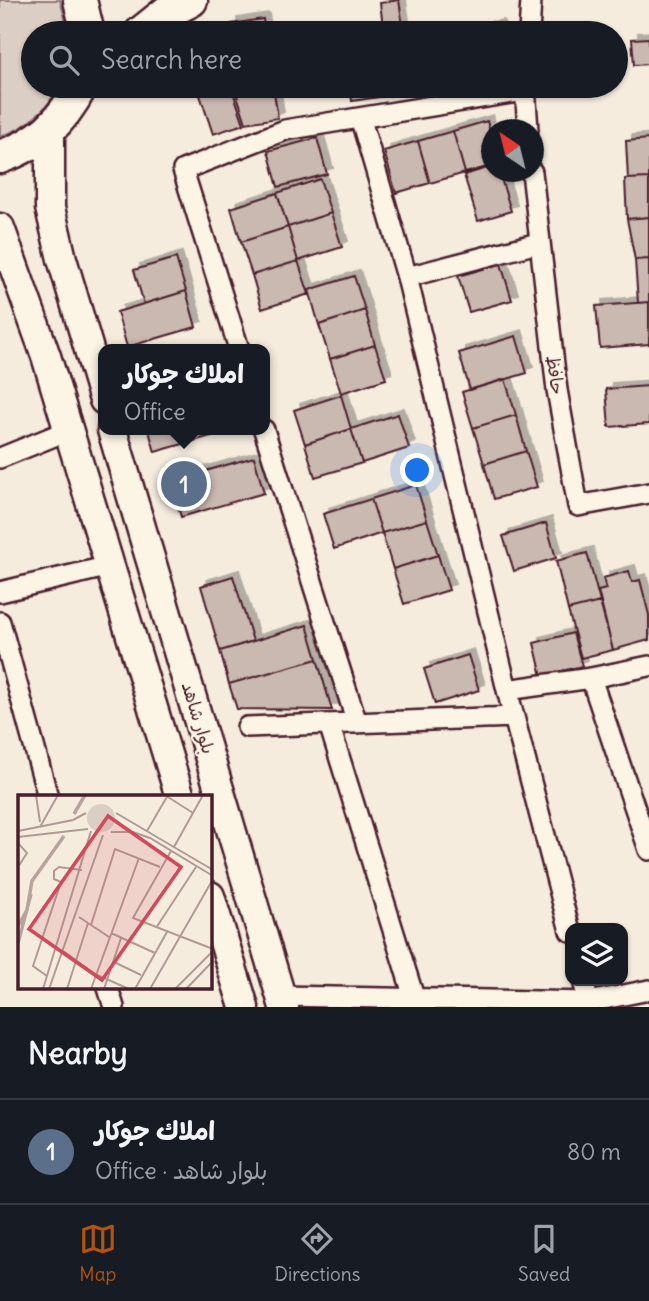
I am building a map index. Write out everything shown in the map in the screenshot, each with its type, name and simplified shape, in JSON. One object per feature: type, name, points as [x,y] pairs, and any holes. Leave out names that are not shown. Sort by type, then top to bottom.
[{"type":"main road","points":[[80,0],[85,21]]},
{"type":"main road","points":[[152,21],[167,4]]},
{"type":"main road","points":[[0,157],[24,149],[50,131],[74,98]]},
{"type":"main road","points":[[50,131],[50,208],[98,382]]},
{"type":"main road","points":[[0,228],[46,356],[179,795]]},
{"type":"main road","points":[[46,356],[65,345],[87,344]]},
{"type":"main road","name":"بلوار شاهد","points":[[113,435],[282,1001]]},
{"type":"main road","points":[[212,903],[244,1007]]},
{"type":"street","points":[[530,21],[531,0]]},
{"type":"street","points":[[237,344],[183,170],[285,130],[361,120],[474,98]]},
{"type":"street","points":[[526,98],[527,119]]},
{"type":"street","points":[[361,120],[407,277],[507,690],[568,923]]},
{"type":"street","name":"حافظ","points":[[533,182],[557,390],[578,506],[649,493]]},
{"type":"street","points":[[407,277],[538,243]]},
{"type":"street","points":[[0,458],[69,430]]},
{"type":"street","points":[[266,435],[357,723]]},
{"type":"street","points":[[0,592],[110,566]]},
{"type":"street","points":[[0,622],[47,795]]},
{"type":"street","points":[[507,690],[591,678],[649,666]]},
{"type":"street","points":[[591,678],[649,850]]},
{"type":"street","points":[[247,727],[514,718]]},
{"type":"street","points":[[329,724],[416,1003]]},
{"type":"street","points":[[584,986],[590,1005]]},
{"type":"street","points":[[109,990],[114,1007]]},
{"type":"street","points":[[282,1001],[590,1005],[649,990]]},
{"type":"shaded area","points":[[0,0],[60,0],[66,21],[21,21],[21,98],[52,98],[27,124],[0,136]]},
{"type":"building","points":[[399,0],[402,21],[382,21],[380,3]]},
{"type":"building","points":[[649,38],[649,64],[634,65],[632,39]]},
{"type":"building","points":[[201,98],[235,98],[244,124],[213,134]]},
{"type":"building","points":[[238,98],[275,98],[278,118],[246,123]]},
{"type":"building","points":[[352,98],[372,98],[352,101]]},
{"type":"building","points":[[481,123],[481,169],[465,173],[453,131]]},
{"type":"building","points":[[453,131],[465,173],[430,183],[418,141]]},
{"type":"building","points":[[317,138],[327,174],[278,187],[268,151]]},
{"type":"building","points":[[649,139],[649,178],[628,179],[626,141]]},
{"type":"building","points":[[418,141],[430,183],[396,193],[384,151]]},
{"type":"building","points":[[481,170],[481,182],[502,182],[511,211],[478,221],[464,175]]},
{"type":"building","points":[[649,178],[649,217],[627,219],[625,179]]},
{"type":"building","points":[[320,179],[331,213],[288,227],[277,193]]},
{"type":"building","points":[[277,193],[288,227],[241,242],[231,208]]},
{"type":"building","points":[[331,213],[342,247],[298,261],[288,227]]},
{"type":"building","points":[[649,217],[649,259],[635,260],[627,219]]},
{"type":"building","points":[[288,227],[298,261],[252,275],[241,242]]},
{"type":"building","points":[[176,258],[186,291],[144,304],[134,270]]},
{"type":"building","points":[[649,259],[649,302],[638,303],[635,260]]},
{"type":"building","points":[[298,261],[309,294],[262,309],[252,275]]},
{"type":"building","points":[[501,264],[512,300],[469,312],[458,276]]},
{"type":"building","points":[[354,276],[365,310],[319,325],[309,290]]},
{"type":"building","points":[[186,291],[196,327],[137,344],[126,344],[117,312]]},
{"type":"building","points":[[649,302],[649,344],[600,348],[596,306]]},
{"type":"building","points":[[365,310],[375,345],[330,359],[319,325]]},
{"type":"building","points":[[516,336],[527,373],[470,390],[459,353]]},
{"type":"building","points":[[375,345],[386,379],[341,393],[330,359]]},
{"type":"building","points":[[505,379],[516,415],[473,428],[462,392]]},
{"type":"building","points":[[649,386],[649,424],[609,427],[606,389]]},
{"type":"building","points":[[341,395],[351,429],[305,444],[294,410]]},
{"type":"building","points":[[398,414],[409,448],[362,463],[351,429]]},
{"type":"building","points":[[516,415],[526,451],[484,464],[473,428]]},
{"type":"building","points":[[351,429],[362,463],[315,477],[305,444]]},
{"type":"building","points":[[150,435],[214,435],[155,452]]},
{"type":"building","points":[[526,451],[537,487],[494,499],[484,464]]},
{"type":"building","points":[[254,457],[264,493],[181,517],[171,481]]},
{"type":"building","points":[[416,485],[427,520],[382,533],[371,499]]},
{"type":"building","points":[[371,499],[382,533],[334,549],[323,514]]},
{"type":"building","points":[[427,520],[438,555],[393,569],[382,533]]},
{"type":"building","points":[[546,523],[556,558],[514,571],[503,536]]},
{"type":"building","points":[[587,553],[600,602],[568,610],[556,561]]},
{"type":"building","points":[[438,555],[449,590],[404,604],[393,569]]},
{"type":"building","points":[[629,571],[632,582],[640,580],[649,615],[649,640],[613,650],[598,591],[606,589],[603,578]]},
{"type":"building","points":[[233,576],[253,641],[220,651],[201,586]]},
{"type":"building","points":[[600,602],[613,650],[581,658],[568,610]]},
{"type":"building","points":[[307,625],[317,659],[229,684],[220,651]]},
{"type":"building","points":[[573,633],[582,666],[542,676],[534,643]]},
{"type":"building","points":[[468,655],[479,690],[435,704],[424,669]]},
{"type":"building","points":[[317,659],[332,710],[237,709],[229,684]]},
{"type":"place","name":"املاك جوكار","points":[[184,484]]}]
